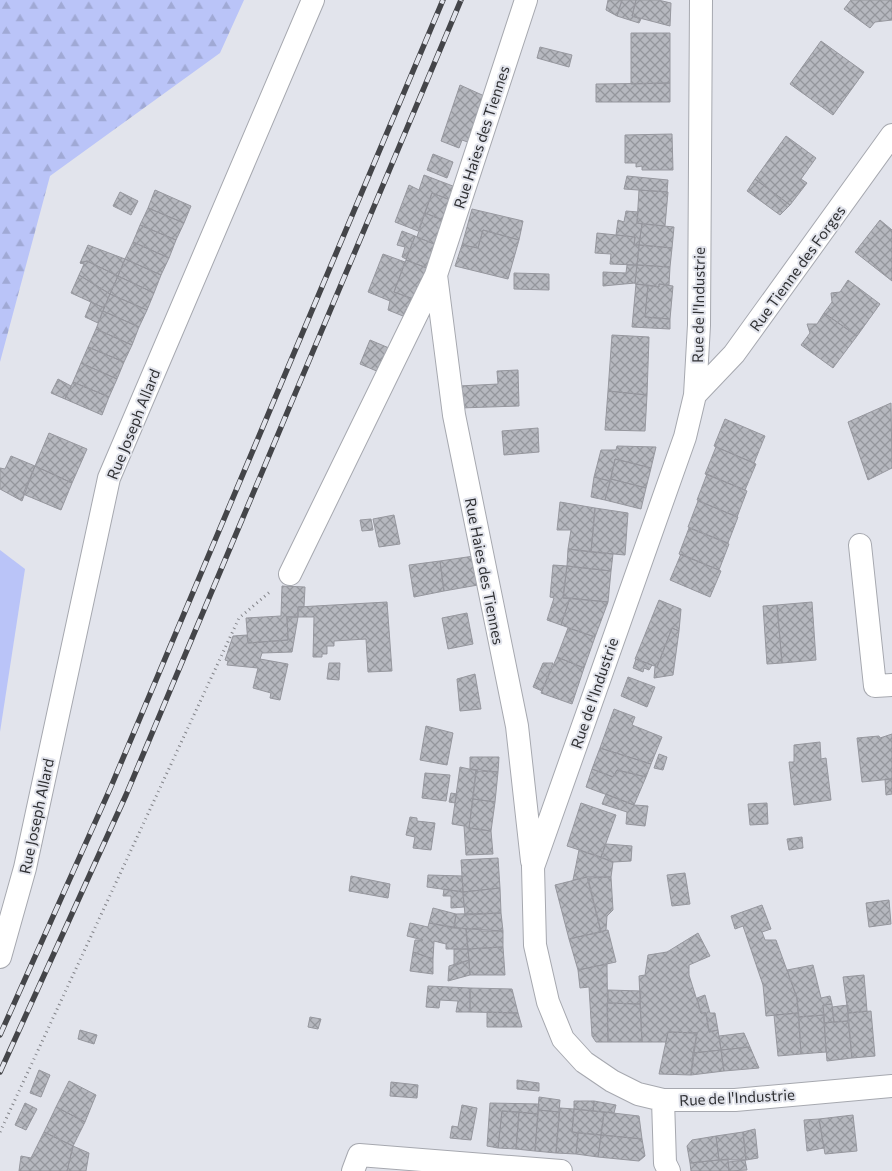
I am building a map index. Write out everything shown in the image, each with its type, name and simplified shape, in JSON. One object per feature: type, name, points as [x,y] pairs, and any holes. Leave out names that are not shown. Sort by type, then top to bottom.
[{"type":"street","name":"Rue Joseph Allard","points":[[0,958],[25,868],[109,478],[313,0]]},
{"type":"street","name":"Rue Haies des Tiennes","points":[[290,574],[436,275],[526,0]]},
{"type":"street","name":"Rue de l'Industrie","points":[[701,0],[699,325],[695,395],[685,436],[533,867],[536,945],[548,1002],[563,1039],[584,1062],[612,1081],[638,1094],[663,1100],[735,1100],[892,1086]]},
{"type":"street","name":"Rue Tienne des Forges","points":[[695,395],[734,354],[892,135]]},
{"type":"street","name":"Rue Haies des Tiennes","points":[[436,275],[454,415],[517,726],[533,867]]},
{"type":"street","points":[[860,545],[875,686],[892,685]]},
{"type":"street","points":[[663,1100],[664,1163],[669,1171]]},
{"type":"street","points":[[353,1171],[359,1155],[561,1171]]},
{"type":"path","points":[[0,1132],[239,618],[290,574]]},
{"type":"green space","points":[[0,0],[244,0],[220,53],[50,176],[0,362]]},
{"type":"green space","points":[[0,550],[25,569],[0,732]]},
{"type":"building","points":[[608,0],[622,0],[617,16],[606,10]]},
{"type":"building","points":[[622,0],[636,0],[632,16],[641,19],[639,23],[617,16]]},
{"type":"building","points":[[636,0],[658,0],[671,3],[670,26],[632,16]]},
{"type":"building","points":[[851,0],[892,0],[892,20],[875,22],[870,28],[844,9]]},
{"type":"building","points":[[631,33],[670,33],[670,83],[631,84]]},
{"type":"building","points":[[821,41],[864,72],[833,115],[790,84]]},
{"type":"building","points":[[540,47],[572,55],[569,67],[537,58]]},
{"type":"building","points":[[670,83],[670,102],[596,102],[596,84]]},
{"type":"building","points":[[460,85],[491,99],[476,145],[462,140],[459,148],[441,141]]},
{"type":"building","points":[[672,134],[673,170],[642,170],[642,166],[636,167],[636,163],[625,163],[625,135]]},
{"type":"building","points":[[786,136],[816,158],[801,179],[807,183],[790,205],[755,179]]},
{"type":"building","points":[[433,154],[453,162],[447,178],[427,170]]},
{"type":"building","points":[[424,175],[458,188],[453,201],[432,193],[418,231],[395,222],[409,185],[419,190]]},
{"type":"building","points":[[627,176],[668,180],[667,192],[624,189]]},
{"type":"building","points":[[755,179],[790,205],[780,215],[747,191]]},
{"type":"building","points":[[155,190],[191,206],[184,223],[148,208]]},
{"type":"building","points":[[639,190],[668,192],[665,226],[637,223]]},
{"type":"building","points":[[120,192],[138,201],[131,215],[113,206]]},
{"type":"building","points":[[432,193],[453,201],[445,221],[425,213]]},
{"type":"building","points":[[148,208],[184,223],[176,240],[140,225]]},
{"type":"building","points":[[472,209],[523,221],[519,240],[483,230],[478,248],[462,245]]},
{"type":"building","points":[[626,211],[638,212],[637,223],[642,224],[639,245],[634,245],[635,237],[616,235],[618,220],[624,222]]},
{"type":"building","points":[[425,213],[445,221],[437,245],[417,237]]},
{"type":"building","points":[[880,220],[892,230],[892,281],[855,252]]},
{"type":"building","points":[[642,224],[674,227],[672,248],[639,245]]},
{"type":"building","points":[[140,225],[176,240],[169,258],[133,242]]},
{"type":"building","points":[[483,230],[519,240],[508,279],[455,266],[462,245],[478,248]]},
{"type":"building","points":[[402,231],[415,236],[406,259],[402,257],[405,247],[397,245]]},
{"type":"building","points":[[597,233],[635,237],[634,245],[639,245],[637,265],[610,264],[611,254],[595,253]]},
{"type":"building","points":[[415,236],[436,245],[427,268],[406,260]]},
{"type":"building","points":[[133,242],[169,258],[161,275],[125,259]]},
{"type":"building","points":[[88,245],[125,259],[118,276],[87,261],[80,263]]},
{"type":"building","points":[[639,245],[672,248],[670,267],[637,265]]},
{"type":"building","points":[[383,254],[405,262],[394,292],[416,300],[411,312],[406,309],[403,316],[388,310],[390,301],[368,292]]},
{"type":"building","points":[[125,259],[161,275],[154,293],[118,276]]},
{"type":"building","points":[[406,260],[427,268],[416,300],[394,292]]},
{"type":"building","points":[[87,261],[118,276],[110,294],[79,275],[84,264],[80,263]]},
{"type":"building","points":[[627,265],[637,265],[635,283],[603,286],[603,272],[626,273]]},
{"type":"building","points":[[637,265],[670,267],[669,285],[659,284],[659,287],[635,284]]},
{"type":"building","points":[[514,273],[549,274],[549,290],[514,289]]},
{"type":"building","points":[[79,275],[110,294],[104,308],[71,293]]},
{"type":"building","points":[[118,276],[154,293],[147,310],[110,294]]},
{"type":"building","points":[[848,280],[880,304],[857,336],[824,313],[832,302],[831,293],[840,292]]},
{"type":"building","points":[[636,284],[648,285],[645,317],[670,319],[670,329],[632,327]]},
{"type":"building","points":[[659,284],[673,286],[670,319],[645,317],[648,285],[659,287]]},
{"type":"building","points":[[110,294],[147,310],[139,327],[103,311]]},
{"type":"building","points":[[91,302],[104,308],[98,323],[85,317]]},
{"type":"building","points":[[103,311],[139,327],[132,345],[96,329]]},
{"type":"building","points":[[824,313],[857,336],[833,368],[801,345],[810,333],[807,324],[817,324]]},
{"type":"building","points":[[96,329],[132,345],[124,362],[88,347]]},
{"type":"building","points":[[612,335],[649,337],[647,395],[608,391]]},
{"type":"building","points":[[370,340],[389,348],[379,372],[360,364]]},
{"type":"building","points":[[88,347],[124,362],[117,379],[81,363]]},
{"type":"building","points":[[81,363],[117,379],[109,397],[73,382]]},
{"type":"building","points":[[518,370],[519,406],[460,408],[459,386],[498,384],[497,371]]},
{"type":"building","points":[[58,379],[71,386],[65,399],[51,393]]},
{"type":"building","points":[[73,382],[109,397],[102,415],[65,399]]},
{"type":"building","points":[[608,391],[647,395],[645,431],[605,430]]},
{"type":"building","points":[[891,403],[892,468],[868,480],[848,422]]},
{"type":"building","points":[[725,419],[765,436],[754,463],[714,446]]},
{"type":"building","points":[[538,428],[539,452],[504,455],[502,431]]},
{"type":"building","points":[[49,433],[87,449],[72,483],[35,466]]},
{"type":"building","points":[[617,446],[656,447],[651,468],[615,459],[610,481],[594,477],[601,450],[616,450]]},
{"type":"building","points":[[716,447],[756,464],[745,490],[705,474]]},
{"type":"building","points":[[11,456],[35,466],[22,501],[0,489],[0,468],[5,469]]},
{"type":"building","points":[[615,459],[651,468],[646,488],[611,479]]},
{"type":"building","points":[[35,466],[72,483],[61,510],[23,494]]},
{"type":"building","points":[[707,474],[747,491],[737,517],[697,500]]},
{"type":"building","points":[[594,477],[610,481],[605,500],[591,497]]},
{"type":"building","points":[[611,479],[646,488],[641,509],[605,500]]},
{"type":"building","points":[[698,501],[738,517],[728,543],[688,527]]},
{"type":"building","points":[[560,502],[595,508],[591,552],[568,549],[571,530],[557,530]]},
{"type":"building","points":[[595,508],[628,513],[625,555],[591,552]]},
{"type":"building","points":[[394,515],[400,544],[379,547],[373,519]]},
{"type":"building","points":[[371,519],[373,530],[362,531],[360,520]]},
{"type":"building","points":[[689,528],[729,544],[719,570],[679,554]]},
{"type":"building","points":[[568,549],[613,554],[611,571],[567,566]]},
{"type":"building","points":[[681,554],[721,571],[710,597],[670,580]]},
{"type":"building","points":[[474,556],[478,585],[444,591],[440,561]]},
{"type":"building","points":[[440,561],[444,591],[414,597],[409,565]]},
{"type":"building","points":[[553,565],[567,566],[563,598],[570,598],[561,625],[547,620],[554,598],[550,597]]},
{"type":"building","points":[[567,566],[611,571],[608,602],[563,598]]},
{"type":"building","points":[[282,586],[305,587],[304,607],[298,607],[298,617],[287,617],[288,640],[248,643],[246,618],[281,616]]},
{"type":"building","points":[[570,598],[608,602],[595,637],[561,625]]},
{"type":"building","points":[[659,600],[681,609],[679,631],[672,628],[657,667],[635,659]]},
{"type":"building","points":[[387,602],[392,671],[368,672],[366,639],[334,641],[334,646],[327,646],[327,654],[322,654],[322,657],[313,657],[314,617],[298,617],[298,607]]},
{"type":"building","points":[[812,602],[816,660],[782,663],[777,605]]},
{"type":"building","points":[[777,605],[782,663],[767,664],[763,606]]},
{"type":"building","points":[[467,613],[473,644],[448,649],[442,618]]},
{"type":"building","points":[[287,617],[298,617],[292,652],[262,653],[260,659],[288,664],[280,700],[270,698],[271,693],[253,688],[258,668],[227,665],[228,661],[225,660],[233,636],[247,635],[248,643],[288,640]]},
{"type":"building","points":[[568,628],[595,637],[584,668],[557,657]]},
{"type":"building","points":[[672,628],[679,631],[673,675],[654,678],[655,667],[657,667]]},
{"type":"building","points":[[557,657],[584,668],[572,704],[541,693]]},
{"type":"building","points":[[636,659],[652,665],[649,670],[644,668],[643,672],[633,668]]},
{"type":"building","points":[[329,663],[340,663],[339,680],[327,679]]},
{"type":"building","points":[[543,663],[553,663],[542,691],[533,687]]},
{"type":"building","points":[[475,674],[481,709],[460,711],[457,679]]},
{"type":"building","points":[[628,677],[655,687],[647,707],[621,696]]},
{"type":"building","points":[[614,709],[635,717],[632,725],[662,737],[651,764],[600,748]]},
{"type":"building","points":[[426,726],[453,733],[447,765],[420,760]]},
{"type":"building","points":[[892,734],[892,779],[862,782],[857,738],[879,736],[880,738]]},
{"type":"building","points":[[820,742],[821,759],[826,758],[831,800],[794,805],[789,762],[794,762],[794,745]]},
{"type":"building","points":[[600,748],[651,764],[646,777],[617,770],[613,777],[592,769]]},
{"type":"building","points":[[659,754],[667,757],[663,770],[654,768]]},
{"type":"building","points":[[470,757],[499,757],[498,772],[470,769]]},
{"type":"building","points":[[460,767],[478,771],[476,771],[469,828],[491,831],[493,854],[466,855],[464,826],[452,824]]},
{"type":"building","points":[[592,769],[613,777],[617,770],[646,777],[634,805],[586,787]]},
{"type":"building","points":[[476,771],[498,772],[495,802],[473,799]]},
{"type":"building","points":[[425,773],[450,775],[446,801],[422,798]]},
{"type":"building","points":[[885,779],[892,779],[892,794],[886,795]]},
{"type":"building","points":[[451,793],[457,794],[455,803],[449,802]]},
{"type":"building","points":[[606,794],[634,805],[648,806],[645,826],[626,824],[627,812],[602,804]]},
{"type":"building","points":[[473,799],[495,802],[491,831],[469,828]]},
{"type":"building","points":[[581,803],[616,815],[601,857],[567,846]]},
{"type":"building","points":[[767,803],[768,824],[750,825],[748,804]]},
{"type":"building","points":[[410,817],[417,818],[417,821],[435,823],[431,850],[413,848],[415,837],[406,835]]},
{"type":"building","points":[[802,837],[803,848],[789,850],[787,839]]},
{"type":"building","points":[[606,844],[632,846],[631,861],[613,862],[601,857]]},
{"type":"building","points":[[579,850],[613,862],[611,877],[587,877],[573,880]]},
{"type":"building","points":[[498,858],[500,888],[463,892],[461,860]]},
{"type":"building","points":[[685,873],[690,904],[672,906],[667,875]]},
{"type":"building","points":[[428,875],[462,876],[463,892],[427,887]]},
{"type":"building","points":[[351,876],[390,884],[388,898],[349,891]]},
{"type":"building","points":[[587,877],[601,932],[569,939],[555,885]]},
{"type":"building","points":[[611,877],[613,910],[607,916],[606,930],[601,932],[588,878]]},
{"type":"building","points":[[500,888],[501,913],[465,915],[463,892]]},
{"type":"building","points":[[444,889],[463,892],[464,907],[451,908],[451,896],[443,896]]},
{"type":"building","points":[[889,900],[891,924],[869,927],[866,903]]},
{"type":"building","points":[[762,905],[771,929],[762,932],[765,940],[776,940],[797,998],[798,1013],[766,1016],[763,985],[743,926],[735,929],[731,916]]},
{"type":"building","points":[[433,908],[456,914],[454,928],[429,923]]},
{"type":"building","points":[[501,913],[503,931],[454,928],[456,914]]},
{"type":"building","points":[[410,923],[428,927],[429,923],[466,929],[468,949],[446,949],[446,944],[434,941],[433,959],[413,952],[415,940],[423,940],[407,936]]},
{"type":"building","points":[[481,928],[481,931],[503,931],[503,947],[468,949],[466,929]]},
{"type":"building","points":[[608,930],[616,962],[578,970],[569,939]]},
{"type":"building","points":[[698,933],[710,956],[689,965],[689,975],[701,1013],[706,1013],[709,1032],[718,1030],[721,1050],[693,1053],[697,1033],[668,1032],[666,1042],[642,1042],[639,976],[645,975],[648,955],[667,952]]},
{"type":"building","points":[[503,947],[505,975],[470,975],[468,949]]},
{"type":"building","points":[[454,949],[468,949],[469,960],[454,966]]},
{"type":"building","points":[[413,952],[433,959],[433,974],[410,971]]},
{"type":"building","points":[[469,960],[470,975],[448,981],[449,966]]},
{"type":"building","points":[[607,964],[608,1042],[596,1042],[592,1036],[589,987],[580,988],[578,970]]},
{"type":"building","points":[[813,965],[821,998],[830,996],[832,1004],[823,1005],[824,1015],[799,1017],[797,998],[787,970]]},
{"type":"building","points":[[864,975],[867,1011],[848,1013],[843,977]]},
{"type":"building","points":[[428,986],[470,988],[470,1012],[456,1012],[458,1001],[440,1000],[439,1008],[426,1007]]},
{"type":"building","points":[[470,988],[512,989],[518,1013],[470,1012]]},
{"type":"building","points":[[608,990],[641,991],[640,1004],[608,1003]]},
{"type":"building","points":[[705,995],[710,1013],[715,1013],[718,1030],[709,1032],[706,1013],[701,1013],[697,998]]},
{"type":"building","points":[[607,1003],[640,1004],[642,1042],[608,1042]]},
{"type":"building","points":[[832,1004],[834,1022],[824,1023],[823,1005]]},
{"type":"building","points":[[848,1005],[848,1021],[834,1022],[832,1007]]},
{"type":"building","points":[[871,1011],[875,1056],[852,1058],[848,1013]]},
{"type":"building","points":[[487,1012],[518,1013],[522,1027],[487,1027]]},
{"type":"building","points":[[798,1013],[801,1054],[778,1056],[774,1015]]},
{"type":"building","points":[[824,1015],[826,1052],[801,1054],[799,1017]]},
{"type":"building","points":[[310,1017],[321,1019],[318,1029],[308,1027]]},
{"type":"building","points":[[848,1021],[852,1058],[827,1061],[824,1023]]},
{"type":"building","points":[[80,1030],[97,1035],[94,1044],[78,1039]]},
{"type":"building","points":[[668,1032],[697,1033],[691,1075],[659,1074]]},
{"type":"building","points":[[744,1033],[750,1047],[721,1050],[719,1036]]},
{"type":"building","points":[[750,1047],[759,1068],[724,1071],[721,1050]]},
{"type":"building","points":[[721,1050],[724,1071],[691,1075],[693,1053]]},
{"type":"building","points":[[39,1070],[50,1075],[41,1097],[30,1093]]},
{"type":"building","points":[[517,1080],[539,1083],[539,1091],[517,1089]]},
{"type":"building","points":[[69,1081],[96,1095],[85,1122],[56,1107]]},
{"type":"building","points":[[391,1082],[418,1085],[417,1098],[390,1096]]},
{"type":"building","points":[[539,1097],[560,1100],[559,1112],[538,1110]]},
{"type":"building","points":[[574,1101],[594,1101],[593,1111],[574,1109]]},
{"type":"building","points":[[594,1101],[616,1105],[614,1113],[593,1111]]},
{"type":"building","points":[[25,1103],[37,1109],[26,1130],[15,1125]]},
{"type":"building","points":[[490,1103],[539,1104],[538,1114],[502,1111],[498,1148],[487,1146]]},
{"type":"building","points":[[462,1105],[477,1108],[471,1140],[450,1138],[452,1126],[458,1127]]},
{"type":"building","points":[[56,1107],[85,1122],[73,1146],[44,1132]]},
{"type":"building","points":[[560,1108],[574,1109],[572,1132],[578,1133],[576,1154],[556,1153]]},
{"type":"building","points":[[574,1109],[604,1112],[601,1135],[572,1132]]},
{"type":"building","points":[[538,1110],[559,1112],[556,1153],[535,1151]]},
{"type":"building","points":[[502,1111],[519,1112],[516,1149],[498,1148]]},
{"type":"building","points":[[519,1112],[538,1114],[535,1151],[516,1149]]},
{"type":"building","points":[[604,1112],[639,1116],[642,1139],[601,1135]]},
{"type":"building","points":[[853,1115],[857,1151],[825,1154],[819,1119]]},
{"type":"building","points":[[819,1119],[824,1148],[807,1151],[804,1120]]},
{"type":"building","points":[[755,1129],[758,1158],[746,1160],[743,1132]]},
{"type":"building","points":[[44,1132],[73,1146],[67,1171],[19,1171],[21,1156],[31,1158]]},
{"type":"building","points":[[743,1132],[746,1160],[719,1160],[716,1136]]},
{"type":"building","points":[[578,1133],[601,1135],[598,1157],[576,1154]]},
{"type":"building","points":[[601,1135],[642,1139],[645,1156],[639,1161],[598,1157]]},
{"type":"building","points":[[716,1136],[719,1160],[690,1163],[687,1146],[692,1140]]},
{"type":"building","points":[[73,1146],[89,1153],[86,1171],[67,1171]]},
{"type":"building","points":[[728,1159],[729,1171],[691,1171],[690,1163]]},
{"type":"building","points":[[745,1160],[747,1170],[729,1171],[728,1162]]},
{"type":"railway","points":[[0,1035],[110,789],[443,0]]},
{"type":"railway","points":[[0,1072],[126,795],[461,0]]}]
